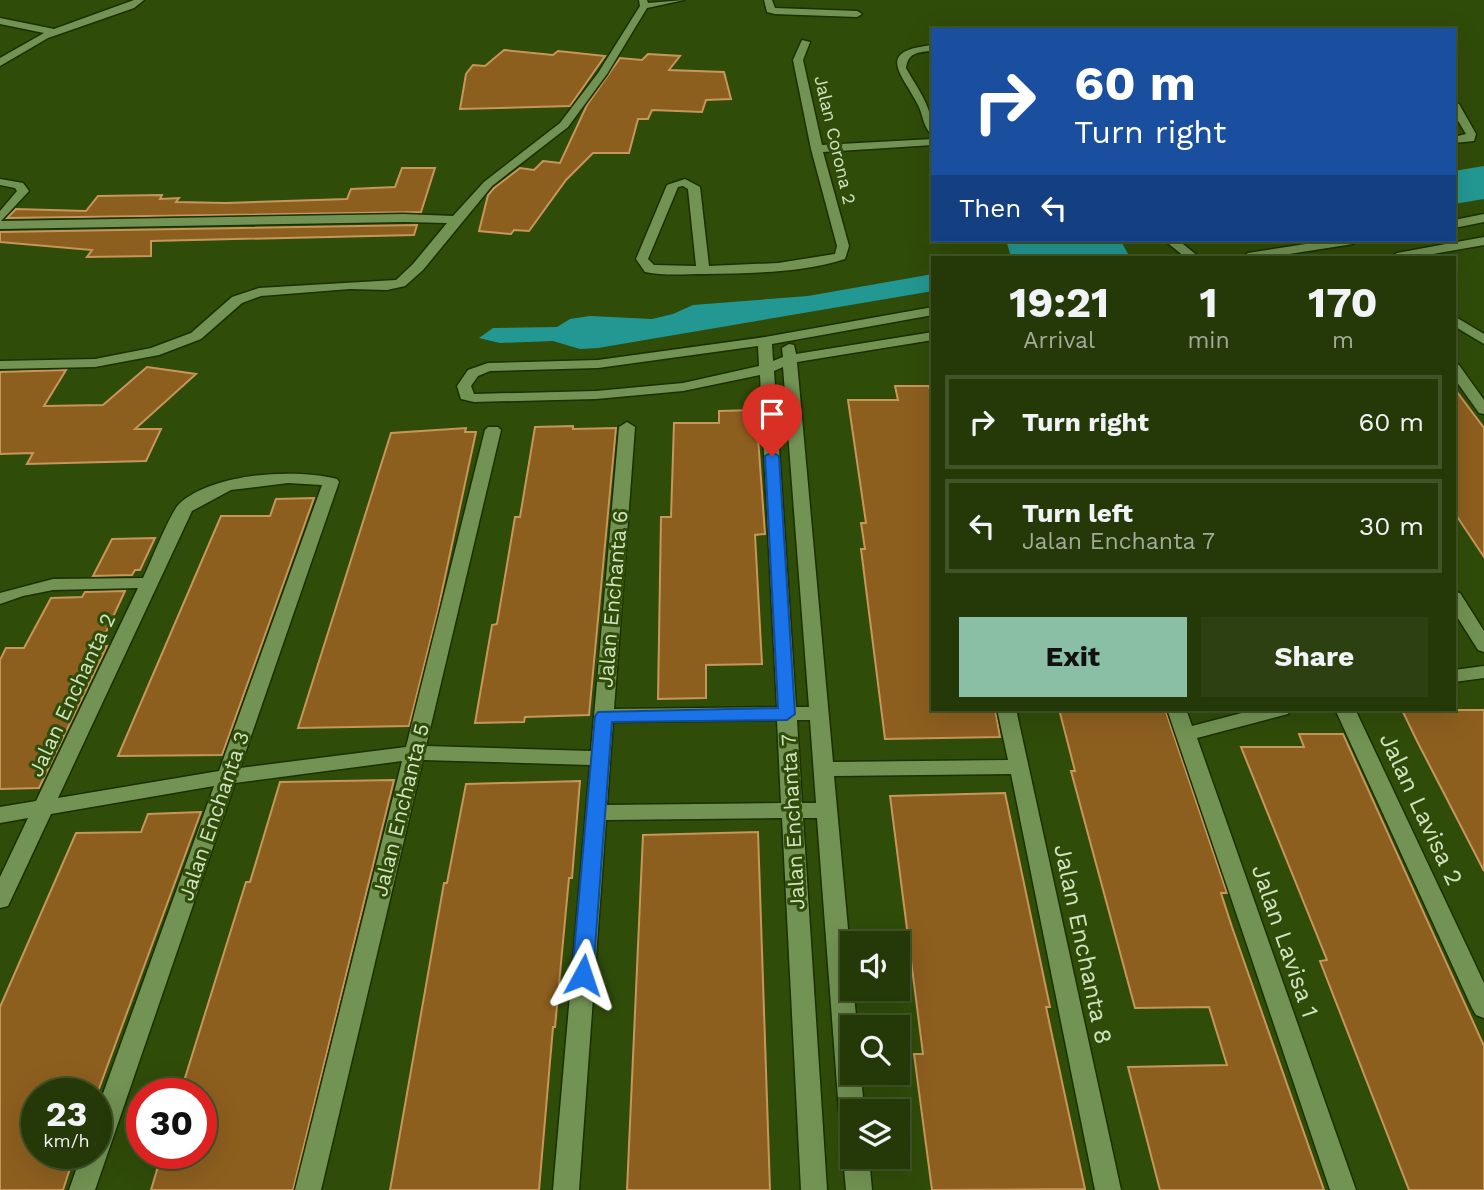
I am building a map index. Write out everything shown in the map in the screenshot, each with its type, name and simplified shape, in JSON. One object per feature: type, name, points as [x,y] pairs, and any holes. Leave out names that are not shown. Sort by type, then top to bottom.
[{"type":"street","points":[[0,63],[10,53],[58,32],[131,6],[140,0]]},
{"type":"street","points":[[0,365],[95,363],[154,352],[196,336],[237,300],[259,292],[342,285],[387,286],[400,283],[418,267],[488,184],[564,125],[602,74],[643,3],[680,0]]},
{"type":"street","points":[[768,0],[770,10],[775,11],[857,15]]},
{"type":"street","points":[[0,21],[58,32]]},
{"type":"street","name":"Jalan Corona 2","points":[[703,270],[819,262],[841,256],[844,246],[817,149],[798,60],[805,42]]},
{"type":"street","points":[[928,107],[901,68],[902,60],[912,50],[931,48]]},
{"type":"street","points":[[1456,108],[1471,134],[1470,139],[1456,140]]},
{"type":"street","points":[[817,149],[931,142]]},
{"type":"street","points":[[0,183],[19,185],[23,191],[0,218]]},
{"type":"street","points":[[678,183],[694,187],[703,270],[650,269],[642,259],[673,185],[678,183]]},
{"type":"street","points":[[0,225],[404,218],[456,220]]},
{"type":"street","points":[[1456,224],[1484,218]]},
{"type":"street","points":[[1402,256],[1484,241]]},
{"type":"street","points":[[1173,242],[1191,256]]},
{"type":"street","points":[[1254,256],[1341,242]]},
{"type":"street","points":[[931,311],[765,341],[598,364],[488,367],[473,373],[464,386],[466,396],[474,398],[596,394],[683,387],[767,369],[790,359],[931,336]]},
{"type":"street","points":[[1456,321],[1478,336],[1484,351]]},
{"type":"street","name":"Jalan Enchanta 7","points":[[788,335],[851,1099]]},
{"type":"street","name":"Jalan Enchanta 7","points":[[765,341],[814,1190]]},
{"type":"street","points":[[1456,371],[1484,410]]},
{"type":"street","name":"Jalan Enchanta 6","points":[[566,1190],[627,427]]},
{"type":"street","name":"Jalan Enchanta 5","points":[[308,1190],[493,430]]},
{"type":"street","name":"Jalan Enchanta 2","points":[[0,900],[46,808],[185,508],[217,490],[260,481],[331,482]]},
{"type":"street","name":"Jalan Enchanta 3","points":[[112,1106],[331,482]]},
{"type":"street","points":[[0,599],[23,589],[59,584],[148,583]]},
{"type":"street","points":[[1456,600],[1484,646]]},
{"type":"street","points":[[1456,676],[1484,672]]},
{"type":"street","name":"Jalan Enchanta 8","points":[[1007,711],[1108,1190]]},
{"type":"street","name":"Jalan Lavisa 1","points":[[1178,711],[1343,1190]]},
{"type":"street","points":[[1186,734],[1273,711]]},
{"type":"street","name":"Jalan Lavisa 2","points":[[1346,711],[1484,1008]]},
{"type":"street","points":[[604,716],[820,713]]},
{"type":"street","points":[[0,815],[228,777],[414,753],[600,758]]},
{"type":"street","points":[[824,769],[1018,767]]},
{"type":"street","points":[[596,813],[827,810]]},
{"type":"street","name":"Jalan Enchanta 3","points":[[82,1190],[90,1169]]},
{"type":"street","points":[[857,1169],[859,1190]]},
{"type":"water","points":[[1484,166],[1484,199],[1456,204],[1456,171]]},
{"type":"water","points":[[1007,242],[1128,242],[1122,243],[1128,254],[1124,256],[1011,256]]},
{"type":"water","points":[[931,274],[931,291],[598,348],[580,349],[553,341],[500,343],[479,338],[493,328],[557,327],[570,319],[590,316],[652,319],[693,305],[808,296]]},
{"type":"building","points":[[504,50],[553,55],[558,51],[605,56],[570,106],[460,109],[466,74],[473,65],[485,66]]},
{"type":"building","points":[[648,54],[680,56],[669,70],[724,72],[731,99],[706,100],[702,112],[652,110],[648,119],[638,119],[629,153],[593,153],[566,180],[529,231],[514,230],[511,234],[479,231],[488,195],[494,188],[520,168],[534,170],[543,161],[560,163],[587,105],[620,58],[642,60]]},
{"type":"building","points":[[402,168],[435,168],[421,212],[7,218],[16,209],[86,211],[98,196],[162,195],[160,199],[179,198],[176,202],[226,203],[347,199],[351,189],[395,187]]},
{"type":"building","points":[[417,225],[414,235],[151,241],[151,256],[87,257],[92,250],[0,242],[0,232]]},
{"type":"building","points":[[147,367],[196,374],[135,429],[161,429],[146,461],[27,464],[33,453],[0,454],[0,372],[66,370],[44,406],[103,405]]},
{"type":"building","points":[[895,386],[929,386],[931,711],[995,711],[1000,737],[885,739],[861,549],[865,549],[861,523],[866,523],[848,400],[898,400]]},
{"type":"building","points":[[1456,391],[1484,428],[1484,557],[1456,515]]},
{"type":"building","points":[[756,410],[765,534],[755,535],[762,664],[706,665],[706,698],[658,699],[661,517],[671,517],[674,423],[719,423],[719,411]]},
{"type":"building","points":[[573,426],[573,429],[616,428],[589,715],[525,717],[524,722],[475,723],[492,625],[497,624],[515,517],[520,517],[535,427]]},
{"type":"building","points":[[466,428],[465,432],[476,432],[438,610],[409,726],[298,728],[391,433]]},
{"type":"building","points":[[314,498],[222,755],[118,756],[221,516],[270,516],[276,499]]},
{"type":"building","points":[[155,538],[140,570],[135,570],[132,575],[93,576],[112,539]]},
{"type":"building","points":[[125,591],[99,647],[107,646],[39,788],[0,789],[0,660],[6,648],[24,648],[51,598],[82,597],[85,592]]},
{"type":"building","points":[[1484,710],[1484,871],[1402,711]]},
{"type":"building","points":[[1060,711],[1166,711],[1227,893],[1221,893],[1232,927],[1324,1190],[1160,1190],[1128,1067],[1227,1065],[1209,1007],[1135,1008],[1071,771],[1075,771]]},
{"type":"building","points":[[1299,734],[1343,734],[1484,1046],[1484,1190],[1409,1190],[1320,961],[1327,960],[1241,747],[1304,747]]},
{"type":"building","points":[[394,780],[293,1190],[151,1190],[157,1169],[217,1169],[217,1078],[185,1078],[280,782]]},
{"type":"building","points":[[580,781],[572,878],[569,878],[553,1027],[539,1190],[390,1190],[444,883],[447,883],[466,784]]},
{"type":"building","points":[[1005,793],[1050,1007],[1046,1007],[1085,1189],[932,1190],[914,1054],[923,1054],[910,952],[910,931],[907,931],[890,796]]},
{"type":"building","points":[[201,812],[103,1078],[21,1078],[21,1169],[70,1169],[63,1190],[0,1190],[0,1007],[76,833],[141,832],[148,814]]},
{"type":"building","points":[[758,832],[770,1190],[627,1190],[643,835]]},
{"type":"route","points":[[583,975],[604,716],[787,714],[772,456]]}]
